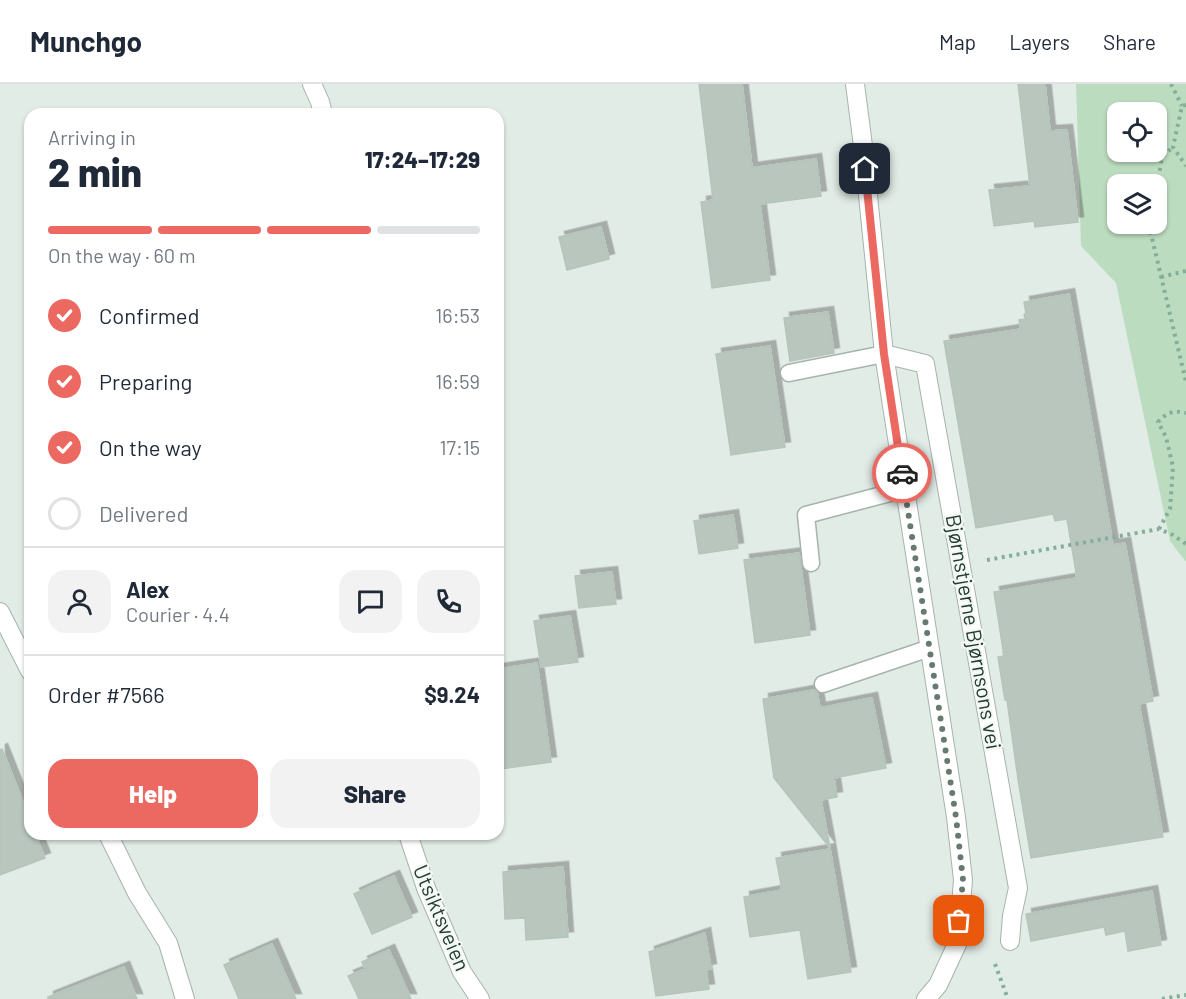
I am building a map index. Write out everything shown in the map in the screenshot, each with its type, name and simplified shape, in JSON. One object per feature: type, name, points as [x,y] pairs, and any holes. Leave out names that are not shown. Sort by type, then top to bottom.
[{"type":"street","points":[[312,84],[321,108]]},
{"type":"street","name":"Bjørnstjerne Bjørnsons vei","points":[[855,84],[884,354],[956,817],[963,880],[958,942],[939,985],[926,999]]},
{"type":"street","name":"Bjørnstjerne Bjørnsons vei","points":[[884,354],[924,364],[1018,888],[1010,941]]},
{"type":"street","points":[[0,612],[24,659]]},
{"type":"street","points":[[111,840],[137,893],[168,943],[185,999]]},
{"type":"street","name":"Utsiktsveien","points":[[410,840],[426,888],[462,972],[480,999]]},
{"type":"lane","points":[[789,373],[884,354]]},
{"type":"lane","points":[[811,563],[806,514],[905,489]]},
{"type":"lane","points":[[823,684],[930,648]]},
{"type":"path","points":[[1159,174],[1162,157],[1173,147],[1184,106],[1171,84]]},
{"type":"path","points":[[1173,147],[1186,166]]},
{"type":"path","points":[[1150,234],[1186,382]]},
{"type":"path","points":[[1161,277],[1186,271]]},
{"type":"path","points":[[1159,530],[1170,509],[1173,467],[1166,437],[1158,422],[1167,413],[1177,411],[1186,413]]},
{"type":"path","points":[[961,565],[1159,530],[1173,535],[1186,544]]},
{"type":"path","points":[[995,964],[1008,999]]},
{"type":"path","points":[[1162,999],[1186,995]]},
{"type":"green space","points":[[1076,84],[1186,84],[1186,562],[1170,541],[1116,283],[1081,246]]},
{"type":"building","points":[[699,84],[742,84],[752,168],[816,159],[821,196],[760,204],[770,280],[712,288],[701,202],[713,200]]},
{"type":"building","points":[[1018,84],[1045,84],[1050,131],[1067,130],[1078,222],[1035,227],[1034,221],[994,226],[989,190],[1030,186]]},
{"type":"building","points":[[601,227],[609,259],[567,270],[559,237]]},
{"type":"building","points":[[1069,294],[1113,545],[1125,543],[1153,701],[1139,704],[1163,837],[1031,858],[1007,700],[1005,700],[998,657],[1004,656],[994,592],[1077,578],[1067,519],[1055,521],[1053,514],[976,528],[944,341],[1021,329],[1019,320],[1027,319],[1024,302]]},
{"type":"building","points":[[828,312],[834,353],[790,361],[784,318]]},
{"type":"building","points":[[770,346],[785,447],[731,455],[716,354]]},
{"type":"building","points":[[733,515],[738,548],[699,554],[694,521]]},
{"type":"building","points":[[799,553],[810,635],[755,643],[744,560]]},
{"type":"building","points":[[612,572],[616,604],[579,608],[575,576]]},
{"type":"building","points":[[570,616],[578,662],[541,667],[534,621]]},
{"type":"building","points":[[537,663],[551,762],[504,768],[504,668]]},
{"type":"building","points":[[814,690],[817,692],[820,708],[872,698],[886,768],[834,778],[837,797],[821,800],[830,848],[774,778],[763,699]]},
{"type":"building","points":[[2,749],[24,802],[24,840],[38,840],[45,858],[0,875],[0,750]]},
{"type":"building","points":[[830,849],[851,972],[808,979],[800,930],[750,937],[744,897],[782,890],[776,858]]},
{"type":"building","points":[[563,867],[568,937],[526,940],[525,918],[505,919],[503,872]]},
{"type":"building","points":[[394,876],[412,917],[372,934],[354,894]]},
{"type":"building","points":[[1152,891],[1161,945],[1128,951],[1125,931],[1106,935],[1104,927],[1031,941],[1026,914]]},
{"type":"building","points":[[705,933],[711,969],[706,970],[709,989],[656,996],[649,952]]},
{"type":"building","points":[[272,944],[296,999],[239,999],[224,965]]},
{"type":"building","points":[[389,950],[411,999],[359,999],[348,976],[365,969],[362,962]]},
{"type":"building","points":[[124,967],[137,999],[48,999],[48,997]]},
{"type":"way so far","points":[[902,473],[956,817],[963,880],[959,921]]},
{"type":"route","points":[[865,169],[884,354],[902,473]]}]
